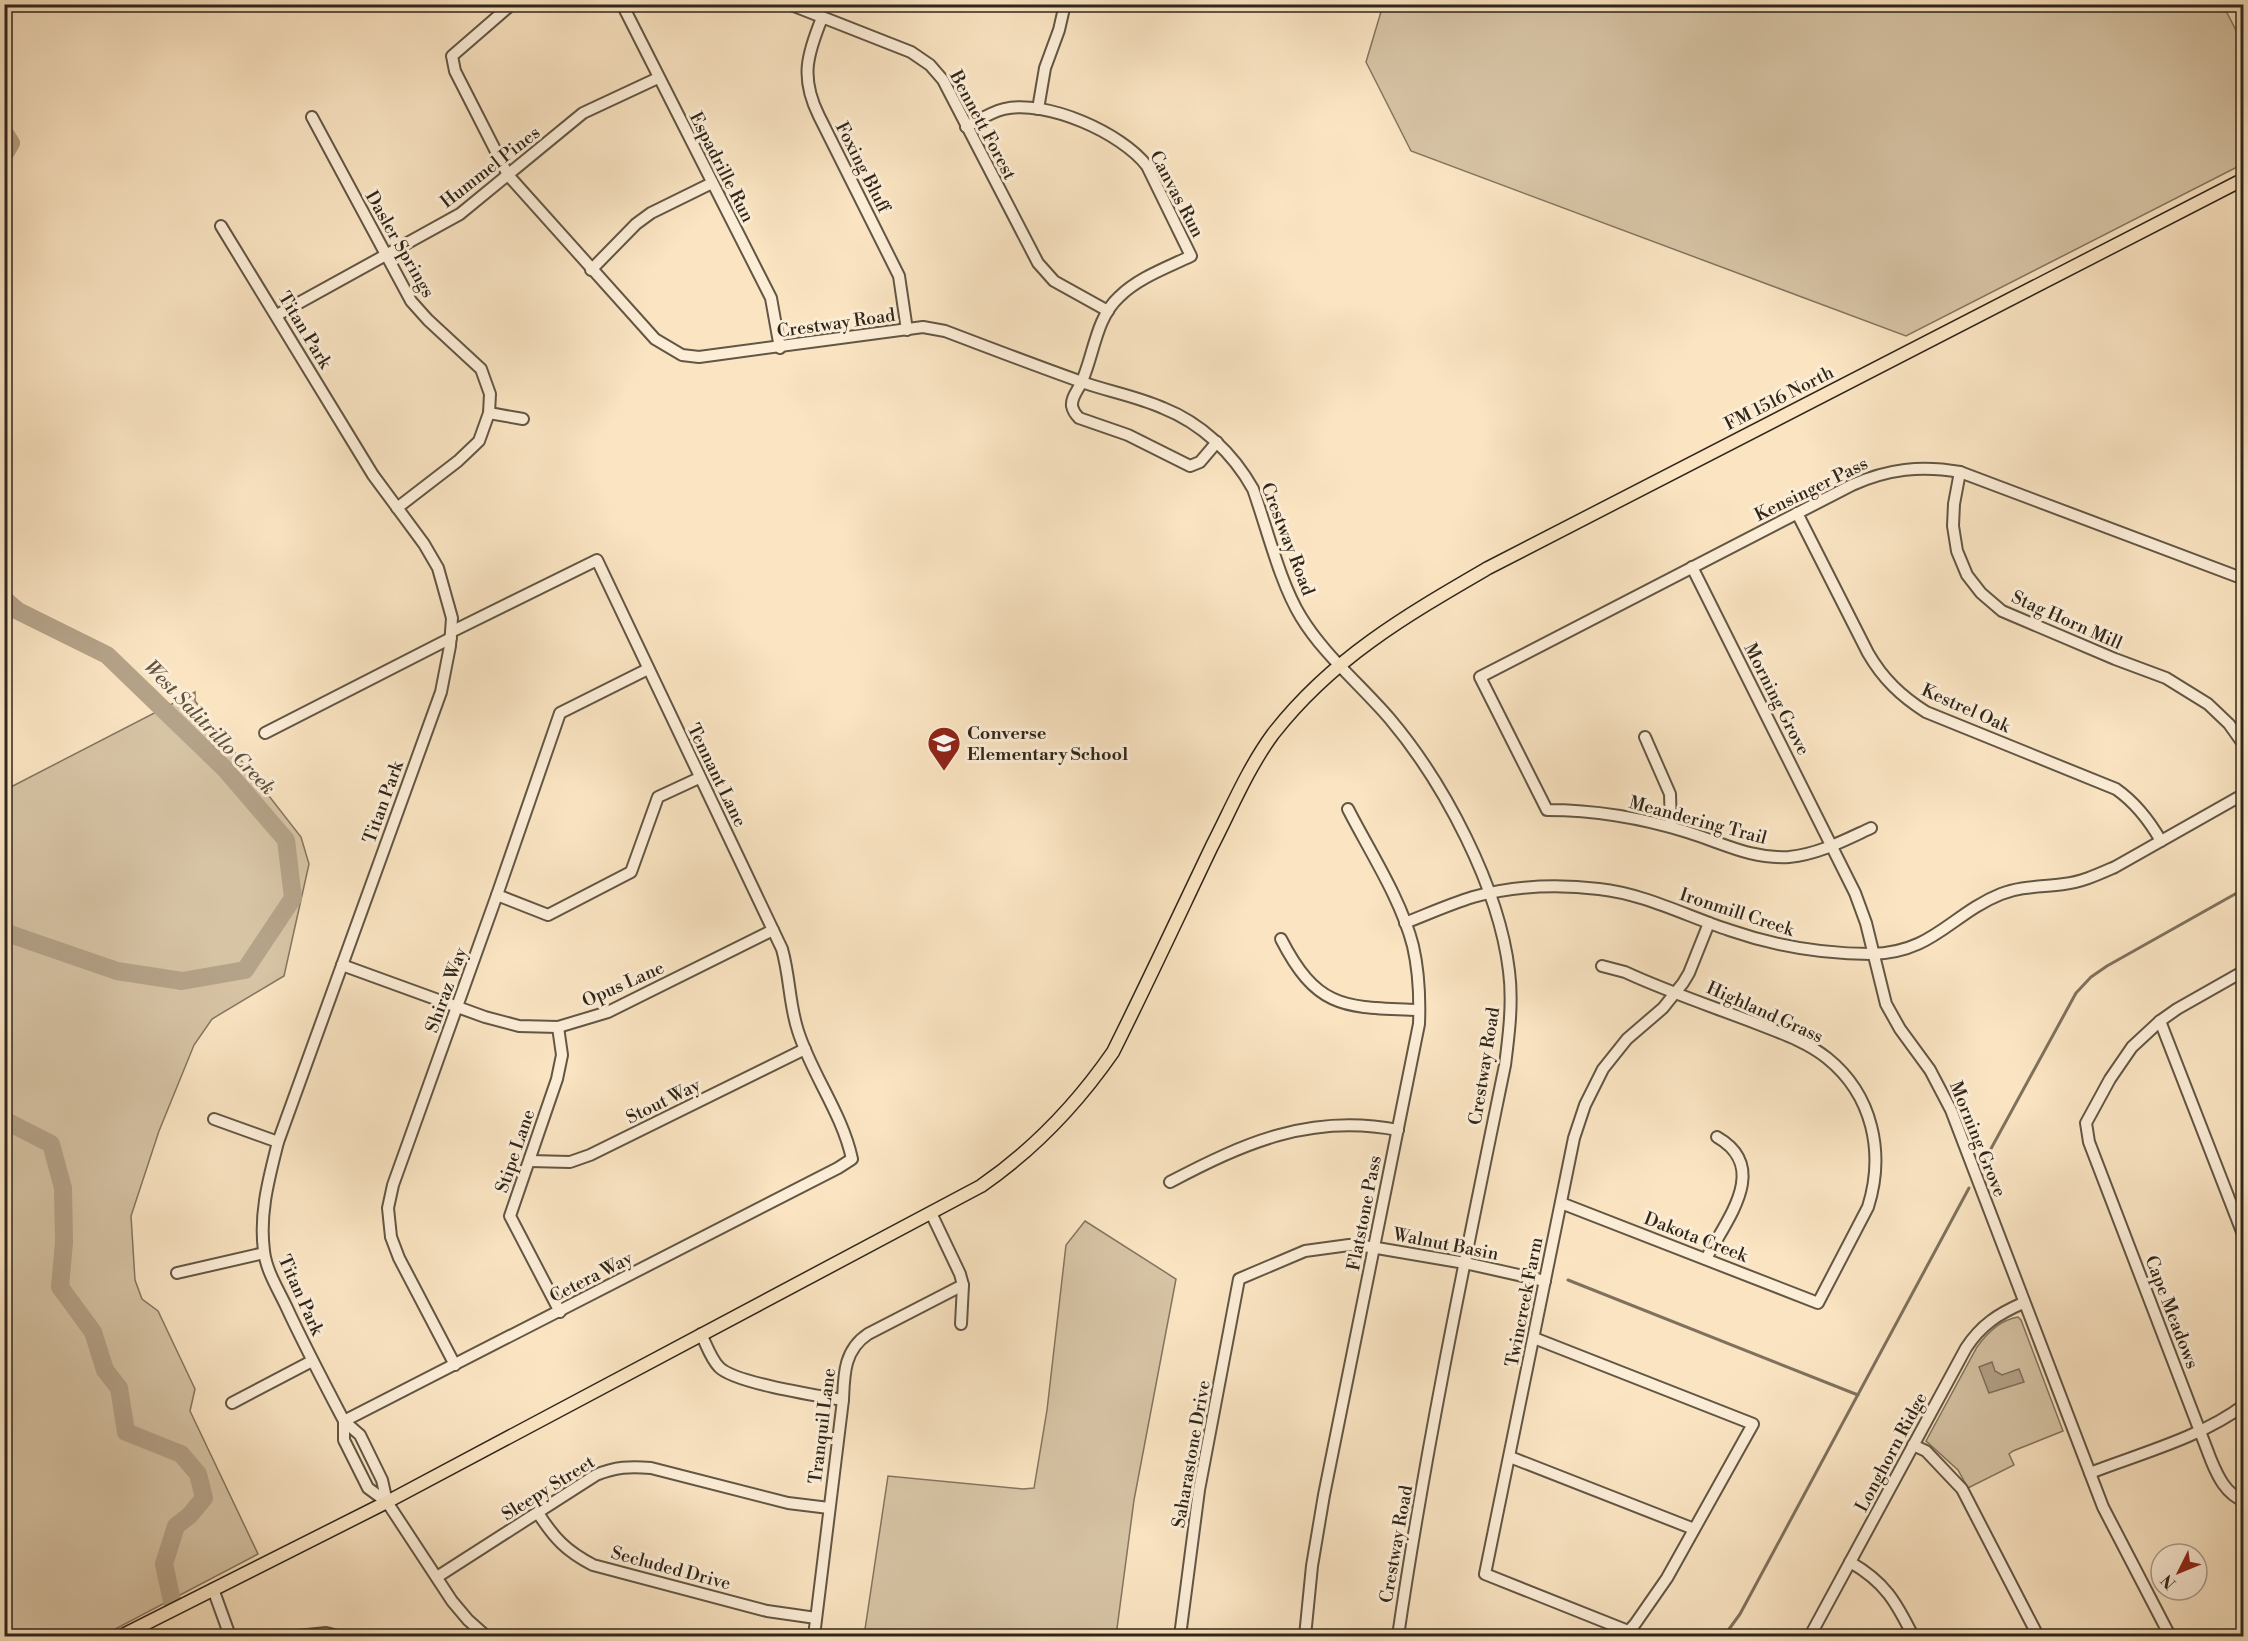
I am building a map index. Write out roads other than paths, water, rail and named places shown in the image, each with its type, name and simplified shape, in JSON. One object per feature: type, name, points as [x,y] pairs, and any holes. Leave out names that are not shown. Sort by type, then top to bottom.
[{"type":"main road","name":"FM 1516 North","points":[[121,1636],[387,1502],[981,1186],[1004,1170],[1077,1101],[1113,1052],[1254,765],[1286,719],[1340,665],[1388,628],[1488,568],[2244,179]]},
{"type":"street","name":"Crestway Road","points":[[512,4],[452,56],[455,71],[508,175],[655,339],[681,355],[699,357],[780,348],[923,327],[945,331],[1187,419],[1216,442],[1240,468],[1253,489],[1288,591],[1301,617],[1340,665],[1391,720],[1427,769],[1469,846],[1492,894],[1504,939],[1510,972],[1510,1027],[1505,1065],[1417,1514],[1398,1636]]},
{"type":"street","name":"Espadrille Run","points":[[622,4],[771,298],[780,348]]},
{"type":"street","name":"Bennett Forest","points":[[789,4],[921,58],[943,80],[1038,262],[1054,280],[1108,311]]},
{"type":"street","points":[[1038,109],[1045,68],[1059,30],[1065,4]]},
{"type":"street","name":"Foxing Bluff","points":[[822,18],[808,55],[807,74],[810,94],[899,276],[907,330]]},
{"type":"street","name":"Hummel Pines","points":[[277,315],[460,214],[583,113],[658,78]]},
{"type":"street","name":"Canvas Run","points":[[966,127],[1005,109],[1038,109],[1102,130],[1121,140],[1139,155],[1147,166],[1191,256],[1133,285],[1116,299],[1108,311]]},
{"type":"street","name":"Dasler Springs","points":[[312,117],[385,256],[417,309],[481,369],[490,394],[489,413],[479,441],[458,461],[397,508]]},
{"type":"street","points":[[591,270],[636,224],[651,213],[712,183]]},
{"type":"street","name":"Titan Park","points":[[221,226],[373,475],[424,544],[438,568],[452,618],[441,692],[278,1142],[266,1191],[263,1216],[264,1253],[274,1281],[312,1361],[344,1421]]},
{"type":"street","points":[[1108,311],[1082,382],[1074,396],[1072,406],[1079,418],[1128,435],[1190,466],[1200,462],[1216,442]]},
{"type":"street","points":[[489,413],[523,419]]},
{"type":"street","name":"Kensinger Pass","points":[[1547,810],[1480,677],[1851,485],[1878,474],[1925,468],[1960,472],[2244,579]]},
{"type":"street","name":"Stag Horn Mill","points":[[1960,472],[1954,504],[1953,526],[1957,551],[1967,575],[1981,593],[2002,611],[2166,678],[2208,704],[2229,724],[2244,745]]},
{"type":"street","name":"Kestrel Oak","points":[[1797,513],[1868,654],[1878,670],[1906,700],[1926,712],[2116,789],[2136,804],[2149,820],[2161,841]]},
{"type":"street","name":"Tennant Lane","points":[[451,635],[597,560],[773,930],[788,970],[794,1016],[805,1049],[848,1139],[852,1159]]},
{"type":"street","name":"Morning Grove","points":[[1692,567],[1862,908],[1881,991],[1891,1016],[1930,1070],[1951,1110],[2103,1507],[2170,1636]]},
{"type":"street","points":[[265,733],[451,635]]},
{"type":"street","name":"Shiraz Way","points":[[455,1365],[399,1258],[391,1237],[388,1208],[393,1185],[560,713],[648,669]]},
{"type":"street","points":[[1645,737],[1670,794],[1671,827]]},
{"type":"street","points":[[497,895],[548,915],[631,872],[658,797],[699,778]]},
{"type":"street","name":"Ironmill Creek","points":[[1405,923],[1461,901],[1492,894],[1533,887],[1601,889],[1653,901],[1709,923],[1780,945],[1837,954],[1874,954],[1909,948],[1929,940],[1982,903],[2003,893],[2067,884],[2094,876],[2244,795]]},
{"type":"street","name":"Flatstone Pass","points":[[1305,1636],[1312,1566],[1324,1495],[1398,1130],[1419,1010],[1415,955],[1405,923],[1347,809]]},
{"type":"street","name":"Meandering Trail","points":[[1547,810],[1595,812],[1671,827],[1742,853],[1762,856],[1796,856],[1832,847],[1871,828]]},
{"type":"street","name":"Twincreek Farm","points":[[1626,1634],[1485,1574],[1574,1138],[1595,1083],[1627,1039],[1663,1008],[1677,992],[1689,973],[1709,923]]},
{"type":"street","name":"Opus Lane","points":[[342,965],[456,1008],[519,1026],[558,1027],[608,1012],[773,930]]},
{"type":"street","points":[[1281,939],[1294,965],[1306,979],[1335,1000],[1361,1008],[1419,1010]]},
{"type":"street","name":"Highland Grass","points":[[1602,966],[1625,972],[1792,1038],[1827,1057],[1855,1087],[1872,1122],[1876,1154],[1873,1190],[1868,1207],[1818,1303]]},
{"type":"street","points":[[2244,970],[2160,1021],[2244,1237]]},
{"type":"street","name":"Cape Meadows","points":[[2160,1021],[2146,1033],[2121,1063],[2086,1123],[2089,1142],[2211,1460],[2224,1487],[2244,1502]]},
{"type":"street","name":"Stipe Lane","points":[[558,1027],[562,1054],[561,1065],[510,1216],[560,1312]]},
{"type":"street","name":"Stout Way","points":[[530,1161],[570,1162],[590,1155],[805,1049]]},
{"type":"street","points":[[214,1119],[278,1142]]},
{"type":"street","points":[[1170,1182],[1225,1153],[1285,1133],[1312,1128],[1345,1126],[1385,1127],[1398,1130]]},
{"type":"street","points":[[1706,1259],[1744,1185],[1739,1157],[1727,1143],[1717,1137]]},
{"type":"street","name":"Cetera Way","points":[[344,1421],[560,1312],[852,1159]]},
{"type":"street","name":"Dakota Creek","points":[[1561,1203],[1818,1303]]},
{"type":"street","points":[[931,1214],[954,1260],[963,1285],[962,1324]]},
{"type":"street","name":"Walnut Basin","points":[[1239,1279],[1313,1249],[1349,1245],[1465,1263],[1545,1281]]},
{"type":"street","points":[[177,1273],[264,1253]]},
{"type":"street","name":"Saharastone Drive","points":[[1180,1636],[1199,1490],[1239,1279]]},
{"type":"street","name":"Tranquil Lane","points":[[814,1636],[845,1367],[851,1350],[860,1339],[963,1285]]},
{"type":"street","name":"Longhorn Ridge","points":[[1810,1636],[1975,1335],[1995,1316],[2023,1303]]},
{"type":"street","points":[[701,1334],[719,1367],[730,1374],[792,1392],[843,1400]]},
{"type":"street","points":[[1534,1338],[1753,1424],[1667,1578],[1626,1634]]},
{"type":"street","points":[[232,1403],[312,1361]]},
{"type":"street","points":[[2090,1473],[2199,1431],[2226,1418],[2244,1405]]},
{"type":"street","points":[[344,1421],[360,1435],[382,1480],[387,1502]]},
{"type":"street","points":[[344,1421],[344,1440],[368,1488],[387,1502],[468,1620],[486,1636]]},
{"type":"street","points":[[1913,1445],[1926,1451],[1962,1489],[2038,1636]]},
{"type":"street","points":[[1510,1456],[1694,1529]]},
{"type":"street","name":"Sleepy Street","points":[[437,1577],[596,1475],[614,1468],[629,1466],[651,1468],[788,1503],[829,1508]]},
{"type":"street","name":"Secluded Drive","points":[[538,1513],[561,1545],[593,1565],[767,1611],[816,1618]]},
{"type":"street","points":[[1850,1562],[1869,1573],[1894,1599],[1913,1636]]},
{"type":"street","points":[[213,1589],[230,1636]]},
{"type":"street","points":[[298,1636],[326,1633],[338,1636]]},
{"type":"waterway","name":"West Salitrillo Creek","points":[[4,132],[11,143],[4,155]]},
{"type":"waterway","name":"West Salitrillo Creek","points":[[4,599],[18,611],[107,655],[225,769],[286,840],[293,898],[245,970],[182,981],[117,971],[4,932]]},
{"type":"waterway","points":[[1981,1167],[2076,993],[2091,977],[2244,889]]},
{"type":"waterway","name":"West Salitrillo Creek","points":[[4,1120],[51,1144],[63,1188],[64,1243],[60,1287],[93,1332],[105,1370],[119,1388],[126,1432],[181,1454],[198,1474],[204,1498],[190,1515],[176,1526],[164,1564],[172,1601]]},
{"type":"waterway","points":[[1724,1636],[1740,1614],[1969,1188]]},
{"type":"waterway","points":[[1568,1280],[1858,1395]]},
{"type":"waterway","name":"West Salitrillo Creek","points":[[160,1631],[160,1636]]},
{"type":"place","name":"Converse Elementary School","points":[[944,772]]}]
